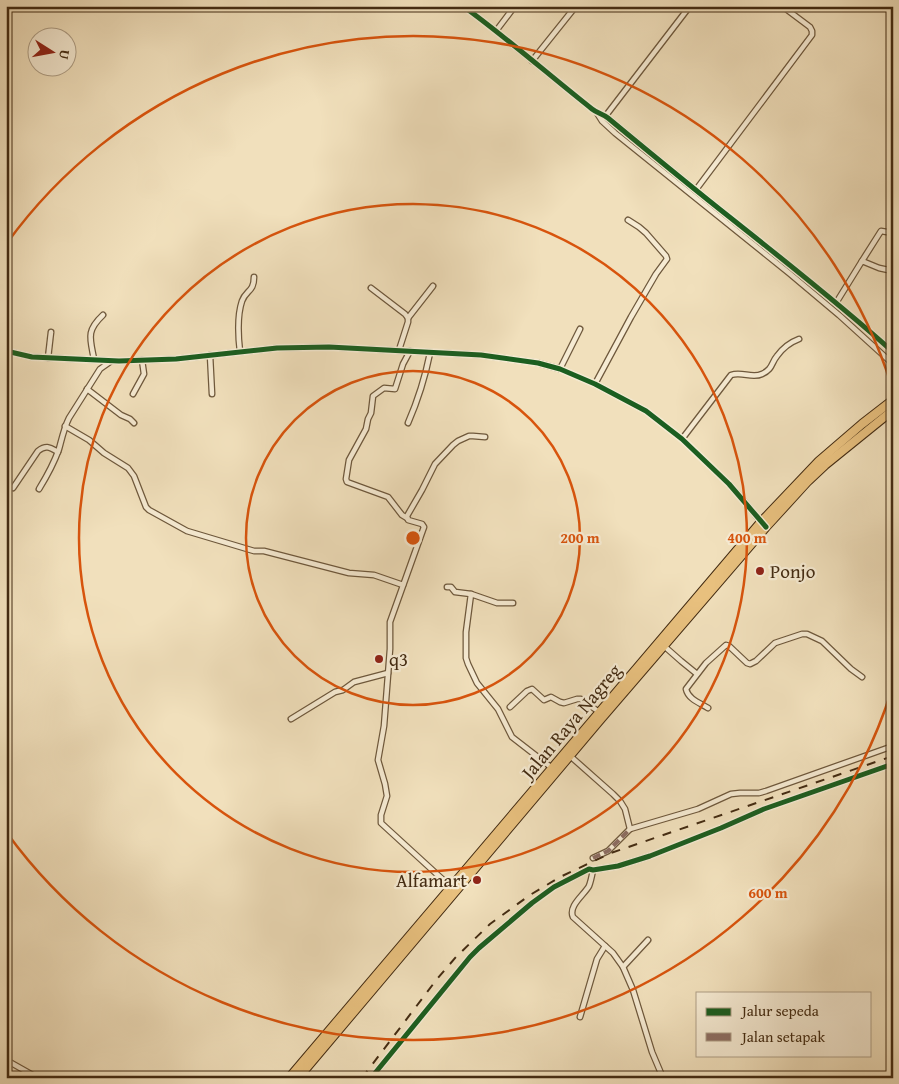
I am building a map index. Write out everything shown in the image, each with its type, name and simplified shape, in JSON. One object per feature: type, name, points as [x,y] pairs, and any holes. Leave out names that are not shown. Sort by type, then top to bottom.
[{"type":"highway","name":"Jalan Raya Nagreg","points":[[298,1078],[552,768],[568,754],[600,712],[819,461],[893,400]]},
{"type":"highway","name":"Jalan Raya Nagreg","points":[[289,1078],[663,646],[764,525],[824,465],[893,410]]},
{"type":"street","points":[[463,6],[496,30],[597,113],[606,116],[836,303],[893,352]]},
{"type":"street","points":[[496,30],[515,6]]},
{"type":"street","points":[[532,61],[576,6]]},
{"type":"street","points":[[602,122],[690,6]]},
{"type":"street","points":[[692,195],[812,35],[810,27],[782,6]]},
{"type":"street","points":[[597,113],[602,122],[839,315],[893,364]]},
{"type":"street","points":[[595,384],[631,317],[666,259],[666,256],[646,233],[628,220]]},
{"type":"street","points":[[836,303],[882,231],[893,233]]},
{"type":"street","points":[[862,261],[893,271]]},
{"type":"street","points":[[240,352],[238,332],[241,308],[243,300],[253,286],[254,277]]},
{"type":"street","points":[[399,350],[408,318],[434,286]]},
{"type":"street","points":[[372,288],[408,318]]},
{"type":"street","points":[[839,315],[844,310]]},
{"type":"street","points":[[94,359],[90,338],[92,328],[103,315]]},
{"type":"street","points":[[560,369],[580,329]]},
{"type":"street","points":[[48,358],[51,332]]},
{"type":"street","points":[[682,438],[731,375],[761,375],[771,368],[778,354],[799,339]]},
{"type":"street","points":[[6,351],[32,357],[111,361],[176,359],[277,348],[315,347],[399,350],[494,357],[538,363],[560,369],[595,384],[646,411],[682,438],[729,484],[764,525]]},
{"type":"street","points":[[410,351],[403,364],[395,389],[384,388],[374,396],[366,429],[349,460],[346,479],[348,482],[388,497],[402,515],[424,527],[390,622],[390,649],[384,726],[378,760],[387,796],[381,815],[381,823],[453,889]]},
{"type":"street","points":[[408,423],[425,378],[430,353]]},
{"type":"street","points":[[210,355],[212,394]]},
{"type":"street","points":[[133,394],[144,374],[142,360]]},
{"type":"street","points":[[39,489],[51,469],[65,426],[102,367],[111,361]]},
{"type":"street","points":[[87,389],[134,423]]},
{"type":"street","points":[[65,426],[90,440],[104,453],[128,468],[134,476],[147,508],[187,531],[257,551],[264,551],[349,573],[374,576],[403,585]]},
{"type":"street","points":[[407,518],[435,464],[456,443],[469,436],[485,437]]},
{"type":"street","points":[[13,488],[38,451],[46,447],[58,452]]},
{"type":"street","points":[[447,587],[455,592],[471,594],[497,603],[514,603]]},
{"type":"street","points":[[471,594],[466,632],[466,658],[468,664],[477,683],[498,709],[512,737],[552,768]]},
{"type":"street","points":[[708,708],[686,692],[686,688],[696,673],[726,645],[750,664],[756,661],[775,643],[804,634],[814,636],[862,677]]},
{"type":"street","points":[[663,646],[696,673]]},
{"type":"street","points":[[292,719],[354,682],[388,673]]},
{"type":"street","points":[[510,708],[527,691],[533,689],[544,700],[551,697],[563,702],[577,699],[600,712]]},
{"type":"street","points":[[593,858],[608,851],[630,829],[698,809],[731,794],[766,792],[893,746]]},
{"type":"street","points":[[568,754],[620,801],[630,829]]},
{"type":"street","points":[[371,1078],[470,957],[520,912],[554,887],[589,869],[618,866],[650,856],[764,809],[893,764]]},
{"type":"street","points":[[593,870],[588,887],[572,908],[571,914],[613,953],[623,967],[633,990],[652,1052],[663,1078]]},
{"type":"street","points":[[623,967],[648,940]]},
{"type":"street","points":[[580,1017],[597,959],[605,946]]},
{"type":"street","points":[[6,1060],[38,1078]]},
{"type":"railway","points":[[362,1078],[437,979],[456,957],[490,924],[530,895],[560,877],[611,853],[893,756]]},
{"type":"marked path","points":[[593,858],[608,851],[630,829]]},
{"type":"cycle path","points":[[463,6],[592,109],[608,118],[854,317],[893,352]]},
{"type":"cycle path","points":[[6,351],[32,357],[119,361],[176,359],[277,348],[329,347],[481,355],[538,363],[560,369],[595,384],[646,411],[682,439],[729,484],[766,527]]},
{"type":"cycle path","points":[[371,1078],[470,957],[532,903],[554,887],[589,869],[618,866],[650,856],[764,809],[893,764]]},
{"type":"place","name":"Ponjo","points":[[760,571]]},
{"type":"place","name":"q3","points":[[379,659]]},
{"type":"place","name":"Alfamart","points":[[477,880]]}]
